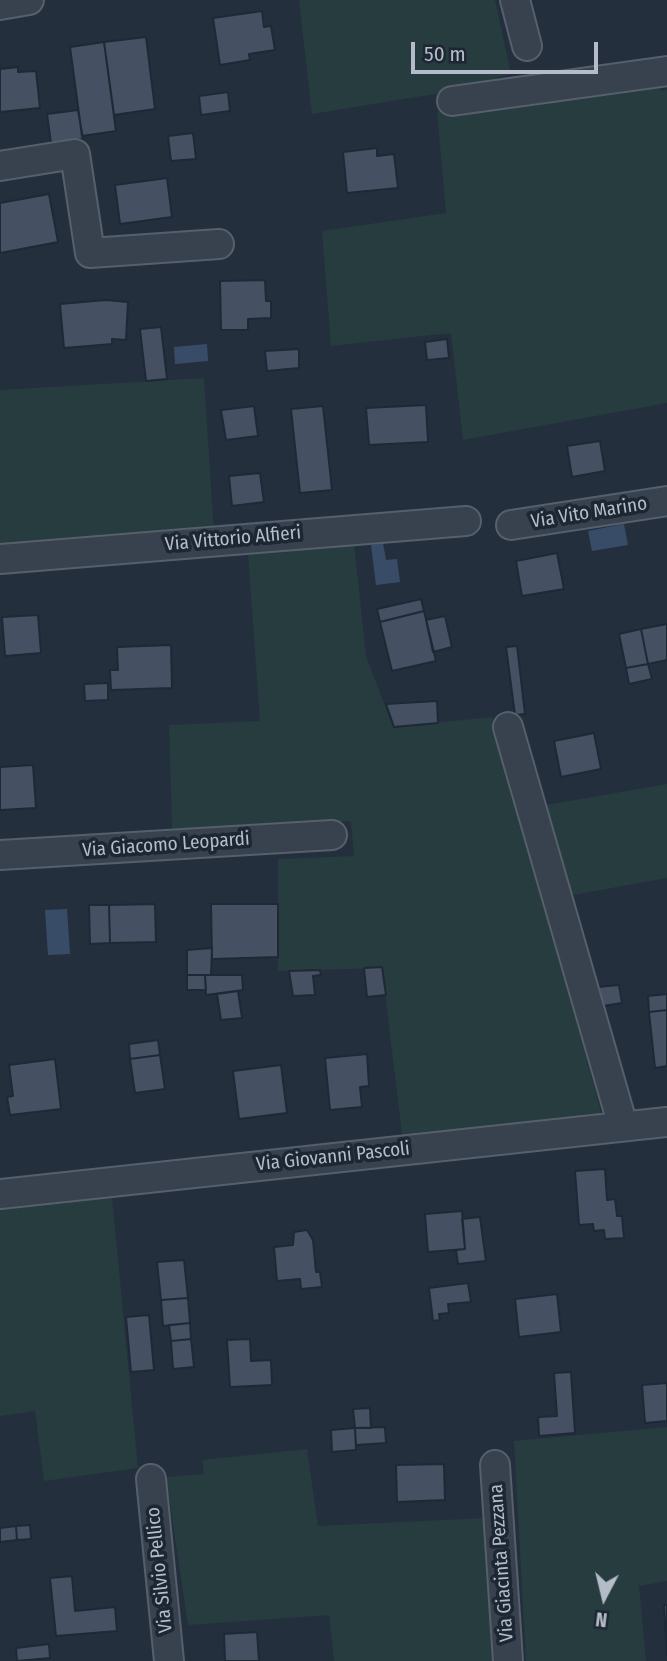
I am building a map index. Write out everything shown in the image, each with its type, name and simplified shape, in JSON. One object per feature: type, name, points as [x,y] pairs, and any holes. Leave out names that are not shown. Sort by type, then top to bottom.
[{"type":"street","points":[[0,5],[29,0]]},
{"type":"street","points":[[515,0],[527,46]]},
{"type":"street","points":[[452,102],[667,71]]},
{"type":"street","points":[[0,166],[75,154],[90,253],[219,244]]},
{"type":"street","name":"Via Vito Marino","points":[[511,525],[667,500]]},
{"type":"street","name":"Via Vittorio Alfieri","points":[[0,559],[466,520]]},
{"type":"street","points":[[508,727],[623,1126]]},
{"type":"street","name":"Via Giacomo Leopardi","points":[[0,855],[332,835]]},
{"type":"street","name":"Via Giovanni Pascoli","points":[[0,1194],[667,1122]]},
{"type":"street","name":"Via Giacinta Pezzana","points":[[495,1465],[508,1661]]},
{"type":"street","name":"Via Silvio Pellico","points":[[151,1479],[169,1661]]},
{"type":"green space","points":[[299,0],[495,0],[511,74],[435,94],[312,114]]},
{"type":"green space","points":[[630,82],[656,82],[661,91],[667,90],[667,403],[463,440],[451,333],[331,346],[322,231],[446,213],[437,111]]},
{"type":"green space","points":[[204,378],[214,533],[0,547],[0,390]]},
{"type":"green space","points":[[354,543],[366,656],[393,727],[492,717],[602,1115],[403,1142],[382,968],[278,971],[278,859],[354,856],[351,821],[172,829],[169,725],[260,721],[248,554],[255,546]]},
{"type":"green space","points":[[667,784],[667,878],[568,896],[540,806]]},
{"type":"green space","points":[[112,1197],[138,1468],[44,1481],[35,1411],[0,1416],[0,1209]]},
{"type":"green space","points":[[667,1427],[667,1581],[639,1586],[646,1661],[526,1661],[514,1441]]},
{"type":"green space","points":[[307,1449],[318,1526],[486,1518],[495,1661],[334,1661],[329,1615],[188,1625],[166,1477],[204,1474],[202,1460]]},
{"type":"water","points":[[207,344],[208,361],[175,364],[174,347]]},
{"type":"water","points":[[624,524],[628,545],[592,551],[588,531]]},
{"type":"water","points":[[383,543],[386,560],[397,559],[400,582],[376,585],[371,545]]},
{"type":"water","points":[[67,909],[70,954],[48,955],[45,910]]},
{"type":"building","points":[[262,11],[264,27],[271,26],[275,50],[249,54],[250,60],[220,65],[213,18]]},
{"type":"building","points":[[146,37],[155,109],[114,115],[104,42]]},
{"type":"building","points":[[104,42],[116,131],[82,136],[70,47]]},
{"type":"building","points":[[18,67],[18,72],[36,71],[40,108],[0,112],[0,69]]},
{"type":"building","points":[[228,92],[230,111],[201,115],[199,96]]},
{"type":"building","points":[[78,110],[83,139],[51,143],[47,114]]},
{"type":"building","points":[[193,133],[196,159],[171,161],[168,136]]},
{"type":"building","points":[[377,148],[377,156],[394,154],[398,188],[347,193],[343,152]]},
{"type":"building","points":[[167,178],[172,217],[120,224],[115,185]]},
{"type":"building","points":[[49,194],[58,242],[0,253],[0,203]]},
{"type":"building","points":[[265,280],[266,301],[271,301],[271,318],[248,319],[248,330],[221,330],[220,281]]},
{"type":"building","points":[[106,300],[128,302],[126,340],[112,339],[112,344],[64,348],[60,304]]},
{"type":"building","points":[[161,327],[167,379],[146,381],[140,329]]},
{"type":"building","points":[[447,339],[449,358],[427,360],[425,342]]},
{"type":"building","points":[[299,349],[299,368],[267,371],[265,351]]},
{"type":"building","points":[[426,405],[428,442],[369,445],[366,408]]},
{"type":"building","points":[[254,406],[258,436],[226,440],[221,410]]},
{"type":"building","points":[[323,406],[332,490],[300,493],[291,409]]},
{"type":"building","points":[[600,441],[605,471],[572,477],[567,446]]},
{"type":"building","points":[[260,473],[264,502],[232,506],[229,476]]},
{"type":"building","points":[[557,553],[564,589],[522,596],[516,561]]},
{"type":"building","points":[[421,599],[424,611],[380,622],[377,609]]},
{"type":"building","points":[[424,611],[436,661],[392,671],[380,622]]},
{"type":"building","points":[[38,615],[41,653],[5,656],[2,617]]},
{"type":"building","points":[[445,616],[452,647],[433,652],[426,620]]},
{"type":"building","points":[[667,624],[667,660],[648,664],[641,629]]},
{"type":"building","points":[[641,629],[648,664],[626,668],[619,634]]},
{"type":"building","points":[[171,645],[172,688],[111,690],[110,670],[118,670],[117,647]]},
{"type":"building","points":[[517,646],[525,714],[515,715],[506,647]]},
{"type":"building","points":[[648,664],[652,679],[629,684],[626,668]]},
{"type":"building","points":[[108,683],[108,700],[85,701],[84,684]]},
{"type":"building","points":[[437,701],[438,723],[394,727],[386,704]]},
{"type":"building","points":[[594,733],[601,769],[561,777],[554,741]]},
{"type":"building","points":[[33,765],[36,808],[0,810],[0,767]]},
{"type":"building","points":[[155,904],[156,942],[110,943],[109,905]]},
{"type":"building","points":[[211,904],[278,904],[278,957],[212,959]]},
{"type":"building","points":[[89,905],[109,905],[110,943],[90,944]]},
{"type":"building","points":[[212,948],[211,975],[187,975],[187,950]]},
{"type":"building","points":[[382,967],[386,995],[367,997],[364,968]]},
{"type":"building","points":[[320,970],[321,975],[313,976],[315,995],[293,996],[289,971]]},
{"type":"building","points":[[187,975],[205,975],[206,990],[187,990]]},
{"type":"building","points":[[205,975],[242,975],[243,990],[206,995]]},
{"type":"building","points":[[619,985],[622,1003],[603,1006],[598,987]]},
{"type":"building","points":[[238,991],[242,1018],[221,1020],[217,994]]},
{"type":"building","points":[[667,994],[667,1010],[649,1012],[648,996]]},
{"type":"building","points":[[667,1010],[667,1066],[655,1068],[649,1012]]},
{"type":"building","points":[[158,1040],[160,1055],[130,1059],[129,1044]]},
{"type":"building","points":[[367,1054],[369,1086],[360,1087],[362,1107],[330,1110],[325,1058]]},
{"type":"building","points":[[160,1055],[165,1089],[135,1093],[130,1059]]},
{"type":"building","points":[[55,1059],[61,1109],[10,1115],[7,1097],[13,1096],[9,1065]]},
{"type":"building","points":[[281,1065],[287,1113],[239,1119],[233,1071]]},
{"type":"building","points":[[605,1169],[607,1200],[615,1199],[617,1216],[622,1216],[624,1238],[605,1239],[604,1230],[594,1231],[593,1224],[579,1225],[575,1171]]},
{"type":"building","points":[[462,1211],[465,1249],[428,1252],[425,1214]]},
{"type":"building","points":[[480,1217],[486,1261],[458,1264],[456,1250],[465,1249],[462,1219]]},
{"type":"building","points":[[307,1230],[313,1240],[316,1272],[320,1272],[322,1287],[301,1289],[300,1279],[277,1281],[274,1247],[293,1245],[294,1232]]},
{"type":"building","points":[[184,1260],[188,1298],[161,1300],[157,1262]]},
{"type":"building","points":[[468,1283],[471,1302],[448,1304],[449,1313],[439,1314],[440,1320],[433,1321],[429,1288]]},
{"type":"building","points":[[557,1294],[561,1332],[519,1337],[515,1299]]},
{"type":"building","points":[[188,1298],[190,1323],[163,1326],[161,1300]]},
{"type":"building","points":[[149,1315],[154,1370],[131,1372],[126,1317]]},
{"type":"building","points":[[190,1323],[191,1339],[171,1341],[169,1325]]},
{"type":"building","points":[[191,1339],[194,1367],[173,1369],[171,1341]]},
{"type":"building","points":[[250,1339],[251,1361],[271,1360],[272,1385],[230,1387],[227,1340]]},
{"type":"building","points":[[571,1372],[575,1433],[539,1436],[538,1417],[557,1416],[554,1373]]},
{"type":"building","points":[[667,1383],[667,1421],[645,1423],[642,1385]]},
{"type":"building","points":[[370,1408],[371,1428],[355,1428],[353,1409]]},
{"type":"building","points":[[385,1427],[386,1443],[356,1445],[355,1428]]},
{"type":"building","points":[[355,1428],[356,1450],[332,1452],[331,1430]]},
{"type":"building","points":[[444,1464],[445,1500],[397,1502],[396,1465]]},
{"type":"building","points":[[30,1525],[31,1539],[17,1540],[16,1526]]},
{"type":"building","points":[[16,1526],[17,1540],[0,1542],[0,1528]]},
{"type":"building","points":[[72,1576],[75,1611],[115,1607],[117,1631],[56,1636],[50,1578]]},
{"type":"building","points":[[664,1605],[667,1605],[667,1655]]},
{"type":"building","points":[[257,1632],[259,1661],[225,1661],[224,1634]]},
{"type":"building","points":[[49,1644],[50,1658],[17,1661],[16,1648]]}]
